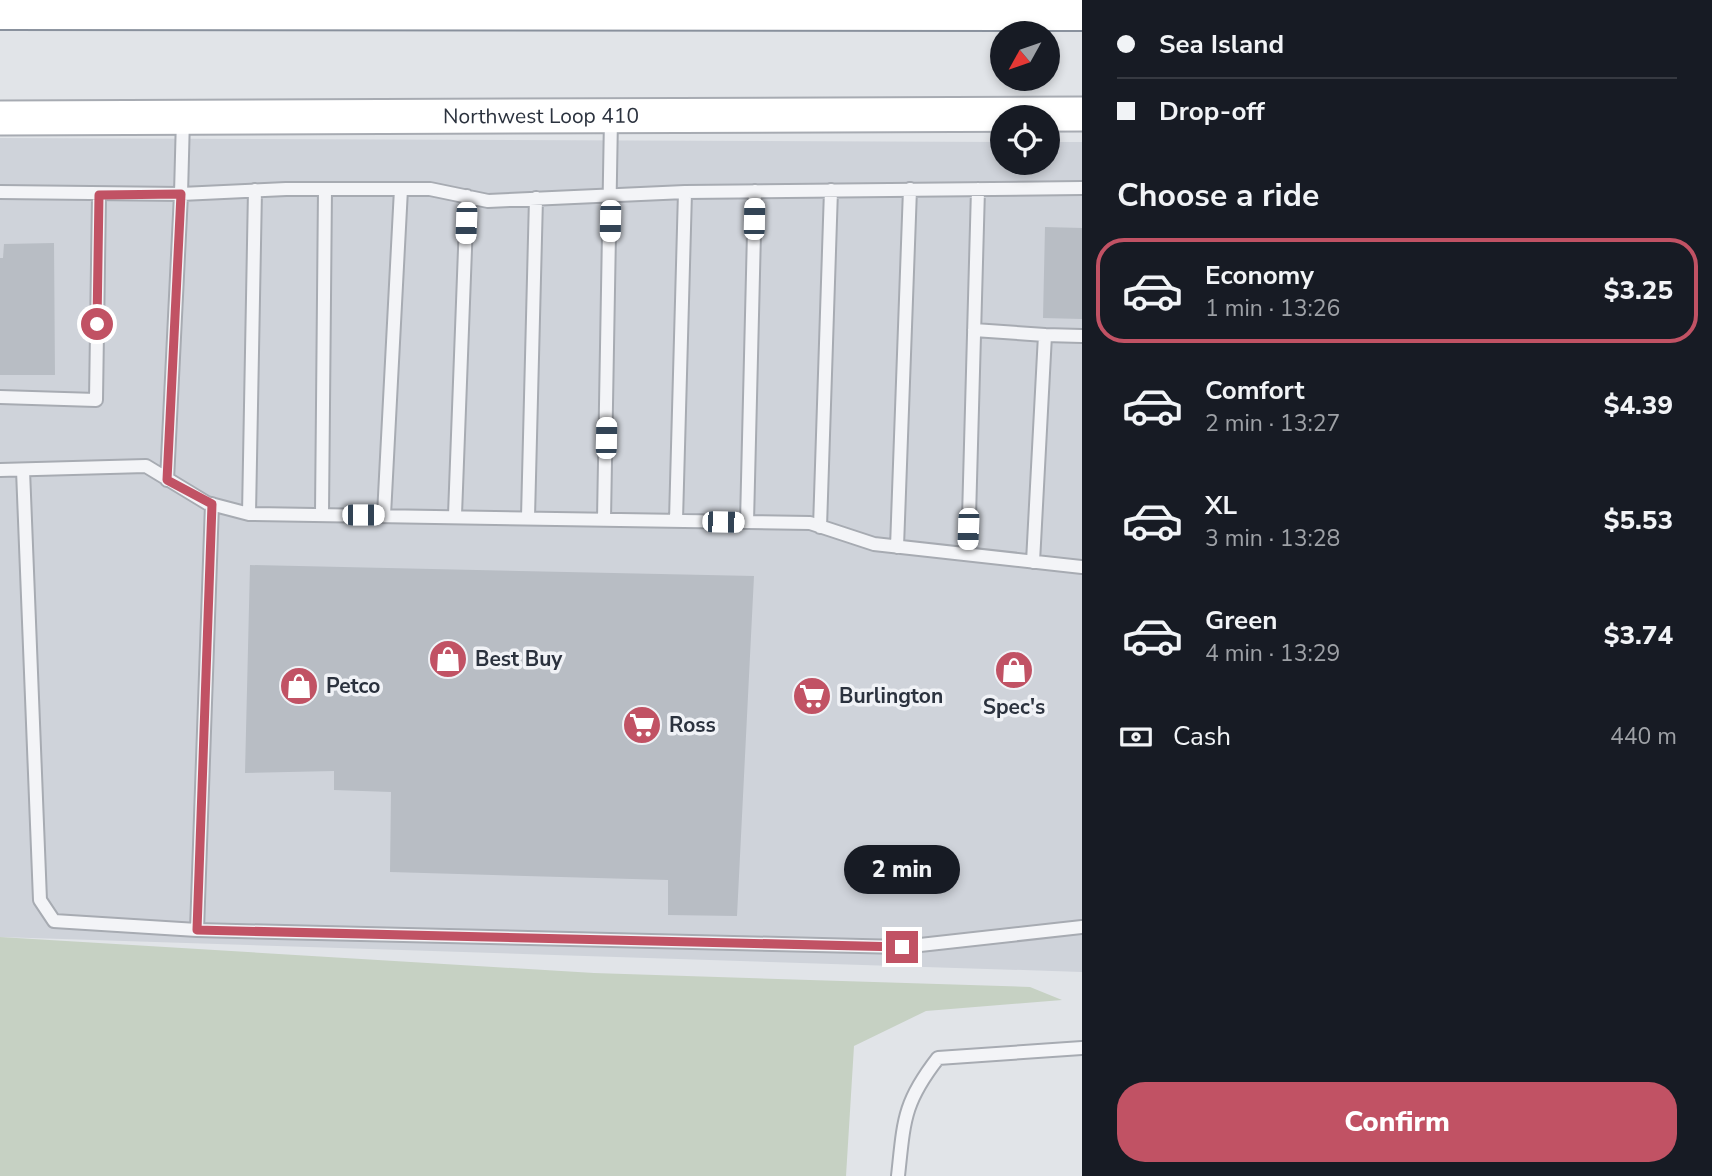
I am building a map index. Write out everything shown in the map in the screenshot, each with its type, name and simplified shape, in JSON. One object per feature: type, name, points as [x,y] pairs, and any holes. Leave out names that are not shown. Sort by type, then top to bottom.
[{"type":"highway","points":[[0,10],[1082,11]]},
{"type":"main road","name":"Northwest Loop 410","points":[[0,118],[1082,114]]},
{"type":"lane","points":[[604,519],[611,115]]},
{"type":"lane","points":[[167,480],[183,117]]},
{"type":"lane","points":[[0,192],[99,195],[255,190],[430,189],[488,201],[685,192],[1082,188]]},
{"type":"lane","points":[[322,514],[325,189]]},
{"type":"lane","points":[[384,515],[401,189]]},
{"type":"lane","points":[[897,547],[910,189]]},
{"type":"lane","points":[[968,554],[978,189]]},
{"type":"lane","points":[[249,514],[255,190]]},
{"type":"lane","points":[[820,527],[831,190]]},
{"type":"lane","points":[[747,522],[755,191]]},
{"type":"lane","points":[[676,520],[685,192]]},
{"type":"lane","points":[[0,397],[96,400],[99,195]]},
{"type":"lane","points":[[455,516],[467,197]]},
{"type":"lane","points":[[528,517],[536,198]]},
{"type":"lane","points":[[974,330],[1082,336]]},
{"type":"lane","points":[[1033,562],[1045,335]]},
{"type":"lane","points":[[0,470],[146,467],[212,504],[249,514],[810,523],[874,544],[1082,567]]},
{"type":"lane","points":[[23,470],[40,900],[54,921],[197,930],[902,947],[1082,927]]},
{"type":"lane","points":[[197,930],[212,504]]},
{"type":"lane","points":[[898,1176],[905,1114],[915,1087],[938,1058],[1082,1048]]},
{"type":"shaded area","points":[[0,138],[990,142],[990,175],[1060,175],[1060,142],[1082,142],[1082,972],[0,937]]},
{"type":"green space","points":[[0,937],[594,973],[1030,987],[1062,1000],[926,1011],[854,1046],[846,1176],[0,1176]]},
{"type":"building","points":[[1045,227],[1082,228],[1082,319],[1043,318]]},
{"type":"building","points":[[54,243],[55,375],[0,375],[0,258],[3,258],[4,244]]},
{"type":"building","points":[[250,565],[754,576],[737,916],[668,915],[668,880],[390,872],[391,792],[334,790],[334,771],[245,773]]},
{"type":"place","name":"Best Buy","points":[[448,659]]},
{"type":"place","name":"Spec's","points":[[1014,670]]},
{"type":"place","name":"Petco","points":[[299,686]]},
{"type":"place","name":"Burlington","points":[[812,696]]},
{"type":"place","name":"Ross","points":[[642,725]]},
{"type":"route","points":[[97,324],[99,195],[181,194],[167,480],[212,504],[197,930],[902,947]]}]
